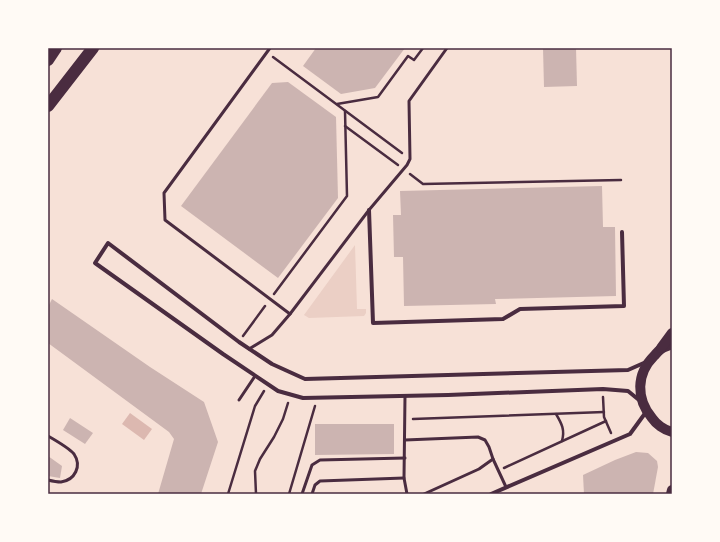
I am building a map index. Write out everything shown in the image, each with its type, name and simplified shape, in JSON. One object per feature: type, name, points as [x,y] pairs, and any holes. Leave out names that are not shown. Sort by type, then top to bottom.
[{"type":"highway","points":[[48,60],[56,48]]},
{"type":"highway","points":[[48,106],[93,48]]},
{"type":"main road","points":[[671,434],[656,423],[646,411],[641,401],[640,387],[642,374],[648,361],[660,350],[672,333]]},
{"type":"main road","points":[[660,350],[672,344]]},
{"type":"main road","points":[[671,494],[672,490]]},
{"type":"street","points":[[368,210],[373,323],[502,319],[520,308],[624,306],[622,232]]},
{"type":"street","points":[[641,401],[628,391],[603,389],[304,398],[278,391],[94,263],[108,243],[249,349],[272,364],[305,379],[628,370],[648,361]]},
{"type":"street","points":[[491,494],[630,434],[646,411]]},
{"type":"lane","points":[[270,48],[164,193],[165,220],[290,314]]},
{"type":"lane","points":[[249,349],[272,335],[290,314],[368,210],[407,165],[410,159],[409,101],[447,48]]},
{"type":"lane","points":[[239,400],[255,376]]},
{"type":"lane","points":[[405,396],[404,478],[407,494]]},
{"type":"lane","points":[[48,436],[73,452],[77,459],[78,466],[75,474],[69,479],[60,482],[48,480]]},
{"type":"lane","points":[[405,440],[478,437],[485,440],[506,487]]},
{"type":"lane","points":[[302,494],[312,465],[320,460],[405,458]]},
{"type":"lane","points":[[424,494],[479,469],[493,459]]},
{"type":"lane","points":[[312,494],[315,485],[320,481],[404,478]]},
{"type":"path","points":[[337,104],[378,97],[408,56],[414,60],[423,48]]},
{"type":"path","points":[[267,52],[410,159]]},
{"type":"path","points":[[239,342],[347,196],[345,111]]},
{"type":"path","points":[[346,126],[424,184],[621,180]]},
{"type":"path","points":[[228,494],[255,406],[268,384]]},
{"type":"path","points":[[603,389],[604,417],[615,441]]},
{"type":"path","points":[[256,494],[256,471],[260,459],[283,419],[291,394]]},
{"type":"path","points":[[289,494],[318,398]]},
{"type":"path","points":[[405,419],[604,412]]},
{"type":"path","points":[[556,414],[564,428],[562,442]]},
{"type":"path","points":[[498,471],[606,421]]},
{"type":"shaded area","points":[[355,245],[357,309],[366,309],[364,316],[309,318],[304,315]]},
{"type":"shaded area","points":[[130,413],[152,429],[144,440],[122,424]]},
{"type":"building","points":[[316,48],[405,48],[375,88],[341,94],[303,66]]},
{"type":"building","points":[[543,48],[576,48],[577,86],[544,87]]},
{"type":"building","points":[[288,82],[336,117],[338,198],[278,278],[181,206],[272,83]]},
{"type":"building","points":[[602,186],[603,227],[615,227],[616,296],[495,299],[496,304],[404,306],[403,257],[394,257],[393,215],[401,215],[400,191]]},
{"type":"building","points":[[52,299],[150,367],[204,402],[218,442],[201,494],[158,494],[174,439],[169,432],[48,343],[48,307]]},
{"type":"building","points":[[70,418],[93,433],[85,444],[63,430]]},
{"type":"building","points":[[315,424],[394,424],[394,454],[315,455]]},
{"type":"building","points":[[636,452],[648,453],[657,461],[658,467],[653,494],[584,494],[583,475]]},
{"type":"building","points":[[48,456],[62,466],[60,478],[48,476]]}]
